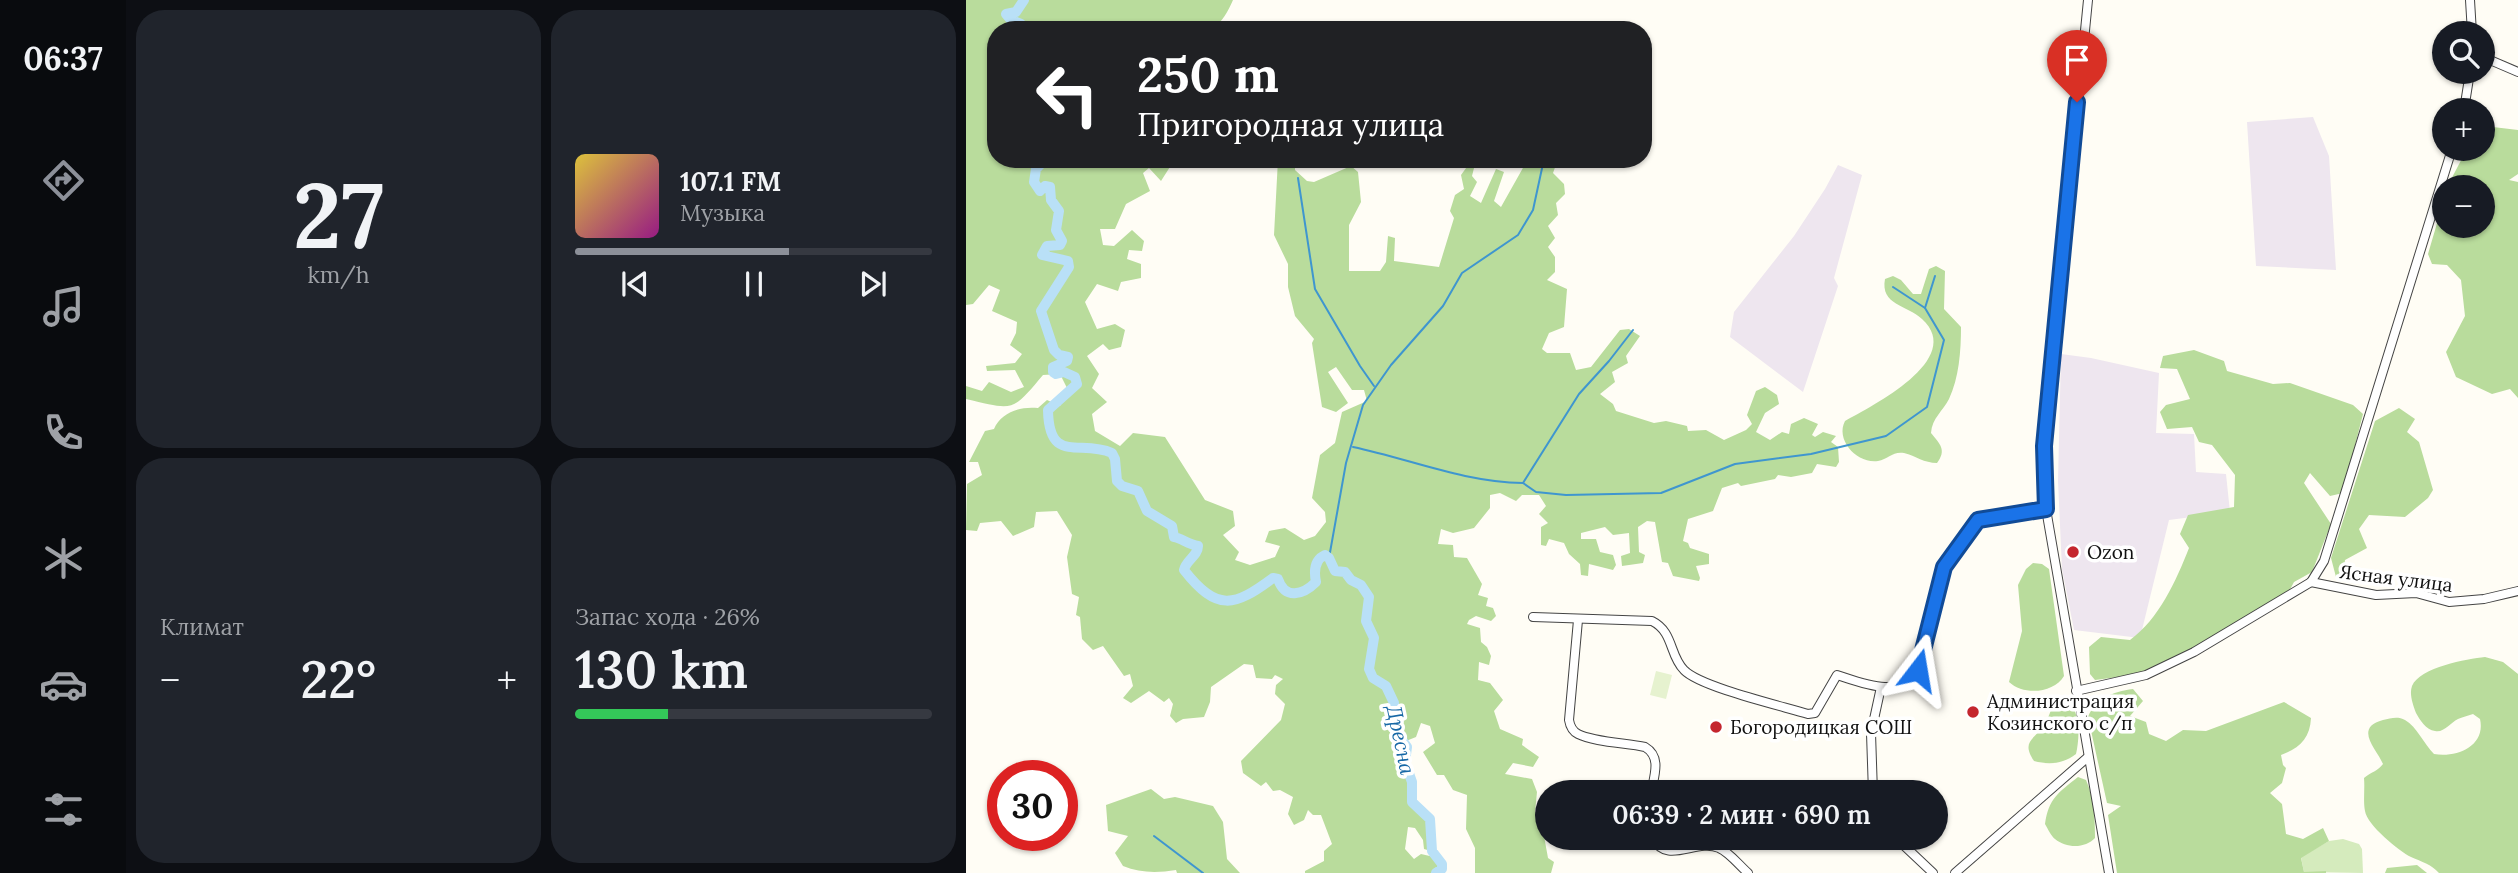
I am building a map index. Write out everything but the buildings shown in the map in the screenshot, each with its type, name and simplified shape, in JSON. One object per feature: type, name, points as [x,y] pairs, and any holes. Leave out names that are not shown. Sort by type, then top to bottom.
[{"type":"street","points":[[2088,0],[2044,446],[2046,509],[2109,873]]},
{"type":"street","points":[[2470,0],[2471,21]]},
{"type":"street","points":[[2495,62],[2518,72]]},
{"type":"street","points":[[2076,691],[2158,670],[2194,652],[2311,582],[2324,561],[2448,161]]},
{"type":"street","points":[[1533,617],[1652,621],[1663,626],[1684,670],[1708,684],[1808,714],[1815,713],[1837,675],[1881,687],[1904,684],[1915,675],[1944,567],[1978,520],[2046,509]]},
{"type":"street","name":"Ясная улица","points":[[2311,582],[2376,595],[2416,593],[2449,602],[2518,591]]},
{"type":"street","points":[[1578,620],[1569,720],[1571,727],[1576,733],[1586,737],[1651,750],[1656,764],[1653,780]]},
{"type":"street","points":[[1872,780],[1871,733],[1881,687]]},
{"type":"street","points":[[1955,873],[2088,757]]},
{"type":"street","points":[[1665,850],[1684,850]]},
{"type":"street","points":[[1722,850],[1748,873]]},
{"type":"street","points":[[1909,850],[1933,873]]},
{"type":"shaded area","points":[[2313,117],[2329,156],[2336,270],[2256,266],[2247,122]]},
{"type":"shaded area","points":[[1838,165],[1862,175],[1834,278],[1838,286],[1803,392],[1730,337],[1734,312],[1794,236]]},
{"type":"shaded area","points":[[2061,354],[2159,373],[2156,433],[2194,434],[2196,472],[2226,474],[2230,512],[2169,520],[2140,638],[2074,630],[2062,569],[2058,481]]},
{"type":"green space","points":[[966,0],[1233,0],[1220,21],[987,21],[987,168],[1149,168],[1143,173],[1150,191],[1126,204],[1115,229],[1100,229],[1103,245],[1114,246],[1132,230],[1144,241],[1142,251],[1129,250],[1127,259],[1141,264],[1141,278],[1121,282],[1118,291],[1097,284],[1085,302],[1097,329],[1115,324],[1125,330],[1121,347],[1109,350],[1103,344],[1087,356],[1099,374],[1092,388],[1107,402],[1092,414],[1095,431],[1120,446],[1133,433],[1165,437],[1205,500],[1233,511],[1235,526],[1223,535],[1239,552],[1235,560],[1250,565],[1275,557],[1280,546],[1265,542],[1269,531],[1285,528],[1304,540],[1315,536],[1326,522],[1325,512],[1312,498],[1320,455],[1335,443],[1342,412],[1367,401],[1364,390],[1352,390],[1336,367],[1328,372],[1348,403],[1336,412],[1322,407],[1312,343],[1314,339],[1295,316],[1288,287],[1288,264],[1274,235],[1278,168],[1295,168],[1307,181],[1314,182],[1346,168],[1353,168],[1358,172],[1361,202],[1349,225],[1349,271],[1380,271],[1386,262],[1388,236],[1395,238],[1394,261],[1439,267],[1454,218],[1450,211],[1455,195],[1464,189],[1461,175],[1466,168],[1474,168],[1472,176],[1477,182],[1470,196],[1481,203],[1496,169],[1504,172],[1494,201],[1501,207],[1523,168],[1555,168],[1553,173],[1564,184],[1565,194],[1556,203],[1558,215],[1548,226],[1555,238],[1548,247],[1555,257],[1555,272],[1547,280],[1567,289],[1564,327],[1549,333],[1542,349],[1547,353],[1570,353],[1576,370],[1591,367],[1620,330],[1629,329],[1640,336],[1626,356],[1628,363],[1612,372],[1615,382],[1600,394],[1613,404],[1616,411],[1654,423],[1666,421],[1687,426],[1688,431],[1706,430],[1724,440],[1746,430],[1752,424],[1747,415],[1756,391],[1765,387],[1777,395],[1779,404],[1765,413],[1756,432],[1770,440],[1782,432],[1789,434],[1791,424],[1804,418],[1818,424],[1812,435],[1815,437],[1823,432],[1836,436],[1831,442],[1838,447],[1839,462],[1836,467],[1817,464],[1812,473],[1791,477],[1778,475],[1775,479],[1741,486],[1738,483],[1722,488],[1713,511],[1688,519],[1683,541],[1688,543],[1690,548],[1709,554],[1709,564],[1696,566],[1699,581],[1673,576],[1668,563],[1662,562],[1655,522],[1647,521],[1638,527],[1639,552],[1645,555],[1643,563],[1622,566],[1621,556],[1630,553],[1629,533],[1613,535],[1605,527],[1581,533],[1581,539],[1596,539],[1600,552],[1613,555],[1616,565],[1613,570],[1589,564],[1588,576],[1581,575],[1580,564],[1569,554],[1564,543],[1549,539],[1546,546],[1541,545],[1541,527],[1548,523],[1539,514],[1546,506],[1539,495],[1522,495],[1516,501],[1500,493],[1490,495],[1490,508],[1474,528],[1453,533],[1441,529],[1438,544],[1453,545],[1454,557],[1467,558],[1482,584],[1478,595],[1488,598],[1486,606],[1493,608],[1496,616],[1491,621],[1476,616],[1467,624],[1480,628],[1481,642],[1491,656],[1489,665],[1479,662],[1478,680],[1490,683],[1503,700],[1494,711],[1500,729],[1523,739],[1522,745],[1539,757],[1533,767],[1513,763],[1505,774],[1532,779],[1535,787],[1535,850],[1547,850],[1548,858],[1554,862],[1551,873],[1475,873],[1475,848],[1466,829],[1467,795],[1453,790],[1444,775],[1437,775],[1423,752],[1435,743],[1430,726],[1421,723],[1416,737],[1406,741],[1409,757],[1401,776],[1410,780],[1407,796],[1426,814],[1430,828],[1426,832],[1434,844],[1431,851],[1424,849],[1423,840],[1415,828],[1408,827],[1405,849],[1414,859],[1421,854],[1434,857],[1441,867],[1438,873],[1305,873],[1324,861],[1324,851],[1332,844],[1321,815],[1313,815],[1308,810],[1304,820],[1294,825],[1288,814],[1293,797],[1280,790],[1273,791],[1266,782],[1261,786],[1243,773],[1241,761],[1281,720],[1285,704],[1275,694],[1276,685],[1283,679],[1275,675],[1272,679],[1256,678],[1253,665],[1244,664],[1211,687],[1210,702],[1204,717],[1183,719],[1176,723],[1170,716],[1173,704],[1169,698],[1164,702],[1149,691],[1131,703],[1123,698],[1133,686],[1130,674],[1124,676],[1103,646],[1093,650],[1082,639],[1080,617],[1076,615],[1079,597],[1072,594],[1067,557],[1072,535],[1057,511],[1036,512],[1034,527],[1013,536],[1001,521],[980,523],[977,531],[966,530],[967,484],[982,475],[978,462],[969,462],[985,431],[994,429],[1001,418],[1018,409],[1038,408],[1047,400],[1060,406],[1068,390],[1060,374],[1043,375],[1024,396],[1010,405],[994,405],[966,399],[966,386],[982,391],[989,382],[1011,392],[1024,387],[1015,370],[987,371],[986,366],[1015,363],[1022,354],[1010,345],[1016,333],[1017,322],[992,311],[1000,290],[989,285],[973,304],[966,305]]},
{"type":"green space","points":[[2495,127],[2518,130],[2518,174],[2509,180],[2518,182],[2518,398],[2510,389],[2492,394],[2456,377],[2446,352],[2465,316],[2461,280],[2447,265],[2432,264],[2428,254],[2433,238],[2495,238],[2495,175],[2453,175],[2461,161],[2495,161]]},
{"type":"green space","points":[[1149,168],[1169,168],[1161,181]]},
{"type":"green space","points":[[1936,266],[1945,271],[1944,309],[1961,327],[1955,382],[1949,399],[1933,423],[1931,433],[1942,454],[1937,463],[1900,453],[1878,461],[1863,459],[1846,443],[1843,436],[1845,421],[1893,393],[1924,365],[1932,350],[1932,334],[1922,319],[1891,299],[1885,288],[1885,279],[1893,276],[1901,280],[1913,294],[1921,294],[1929,269]]},
{"type":"green space","points":[[2194,350],[2224,361],[2227,371],[2273,384],[2290,383],[2353,405],[2363,414],[2343,493],[2330,496],[2310,473],[2304,483],[2331,524],[2312,572],[2294,582],[2287,595],[2142,674],[2095,680],[2090,674],[2089,647],[2101,637],[2130,640],[2150,621],[2172,586],[2189,548],[2180,534],[2188,515],[2234,507],[2235,475],[2212,445],[2199,442],[2192,427],[2167,429],[2160,412],[2166,405],[2190,399],[2177,369],[2160,368],[2163,356]]},
{"type":"green space","points":[[2399,408],[2415,419],[2407,432],[2419,442],[2433,490],[2428,498],[2405,517],[2369,515],[2359,529],[2367,548],[2345,560],[2343,577],[2336,577],[2331,558],[2375,421]]},
{"type":"green space","points":[[2033,563],[2042,564],[2049,569],[2064,676],[2053,686],[2038,691],[2023,689],[2009,682],[2022,631],[2018,585],[2026,569]]},
{"type":"green space","points":[[2485,657],[2503,662],[2518,674],[2518,873],[2439,873],[2430,865],[2399,849],[2377,830],[2367,817],[2364,807],[2364,778],[2383,764],[2368,733],[2374,724],[2400,718],[2413,727],[2434,754],[2452,754],[2468,748],[2479,736],[2480,719],[2473,714],[2458,719],[2441,731],[2429,729],[2416,713],[2411,689],[2417,679],[2434,669]]},
{"type":"green space","points":[[1656,671],[1672,675],[1666,699],[1650,695]]},
{"type":"green space","points":[[2133,689],[2143,701],[2130,716],[2146,722],[2149,734],[2166,741],[2183,730],[2206,731],[2284,702],[2311,718],[2309,731],[2303,741],[2281,755],[2286,768],[2282,783],[2270,793],[2282,804],[2286,834],[2303,839],[2323,828],[2329,841],[2301,858],[2304,872],[2326,873],[2117,873],[2108,815],[2121,806],[2107,803],[2088,717],[2095,705],[2106,697]]},
{"type":"green space","points":[[2064,698],[2070,702],[2076,715],[2076,754],[2056,763],[2034,761],[2029,744],[2045,724],[2054,705]]},
{"type":"green space","points":[[2078,777],[2086,780],[2091,794],[2095,838],[2087,844],[2071,846],[2055,839],[2045,824],[2049,808],[2056,797]]},
{"type":"green space","points":[[1151,789],[1164,799],[1175,797],[1213,806],[1223,822],[1227,859],[1240,873],[1177,873],[1176,870],[1149,872],[1123,866],[1115,853],[1128,836],[1108,831],[1106,805]]},
{"type":"green space","points":[[2343,839],[2359,844],[2362,849],[2363,873],[2304,872],[2301,857],[2329,841]]},
{"type":"green space","points":[[2417,865],[2427,873],[2385,873],[2387,868]]},
{"type":"waterway","name":"Дресна","points":[[1014,21],[1006,14],[1016,12],[1024,0]]},
{"type":"waterway","name":"Дресна","points":[[1037,168],[1034,182],[1040,191],[1045,186],[1050,187],[1051,200],[1059,211],[1056,230],[1062,241],[1060,245],[1047,246],[1042,255],[1068,261],[1069,267],[1041,311],[1054,350],[1059,355],[1068,357],[1067,361],[1053,367],[1053,372],[1064,372],[1075,377],[1077,384],[1048,410],[1054,438],[1068,447],[1100,449],[1112,453],[1117,481],[1122,486],[1138,491],[1147,511],[1172,526],[1174,537],[1198,546],[1184,570],[1196,584],[1216,599],[1226,601],[1247,595],[1273,578],[1278,579],[1281,586],[1290,593],[1306,590],[1316,582],[1317,563],[1325,555],[1335,571],[1345,572],[1351,580],[1361,585],[1369,597],[1366,621],[1374,638],[1369,669],[1373,678],[1386,686],[1394,703],[1397,733],[1407,747],[1405,762],[1412,782],[1412,802],[1430,819],[1432,851],[1442,864],[1442,869],[1436,873]]},
{"type":"waterway","points":[[1329,558],[1346,463],[1363,405],[1391,365],[1443,306],[1462,273],[1518,235],[1533,210],[1542,168]]},
{"type":"waterway","points":[[1298,178],[1315,289],[1374,386]]},
{"type":"waterway","points":[[1925,308],[1935,276]]},
{"type":"waterway","points":[[1523,483],[1536,492],[1566,495],[1661,493],[1735,464],[1811,454],[1886,436],[1927,407],[1944,340],[1925,308],[1893,287]]},
{"type":"waterway","points":[[1353,447],[1479,479],[1523,483],[1579,394],[1633,330]]},
{"type":"waterway","points":[[1154,836],[1203,873]]},
{"type":"place","name":"Ozon","points":[[2073,552]]},
{"type":"place","name":"Администрация Козинского с/п","points":[[1973,712]]},
{"type":"place","name":"Богородицкая СОШ","points":[[1716,727]]},
{"type":"route","points":[[1918,670],[1944,567],[1978,520],[2046,509],[2044,446],[2077,102]]}]
